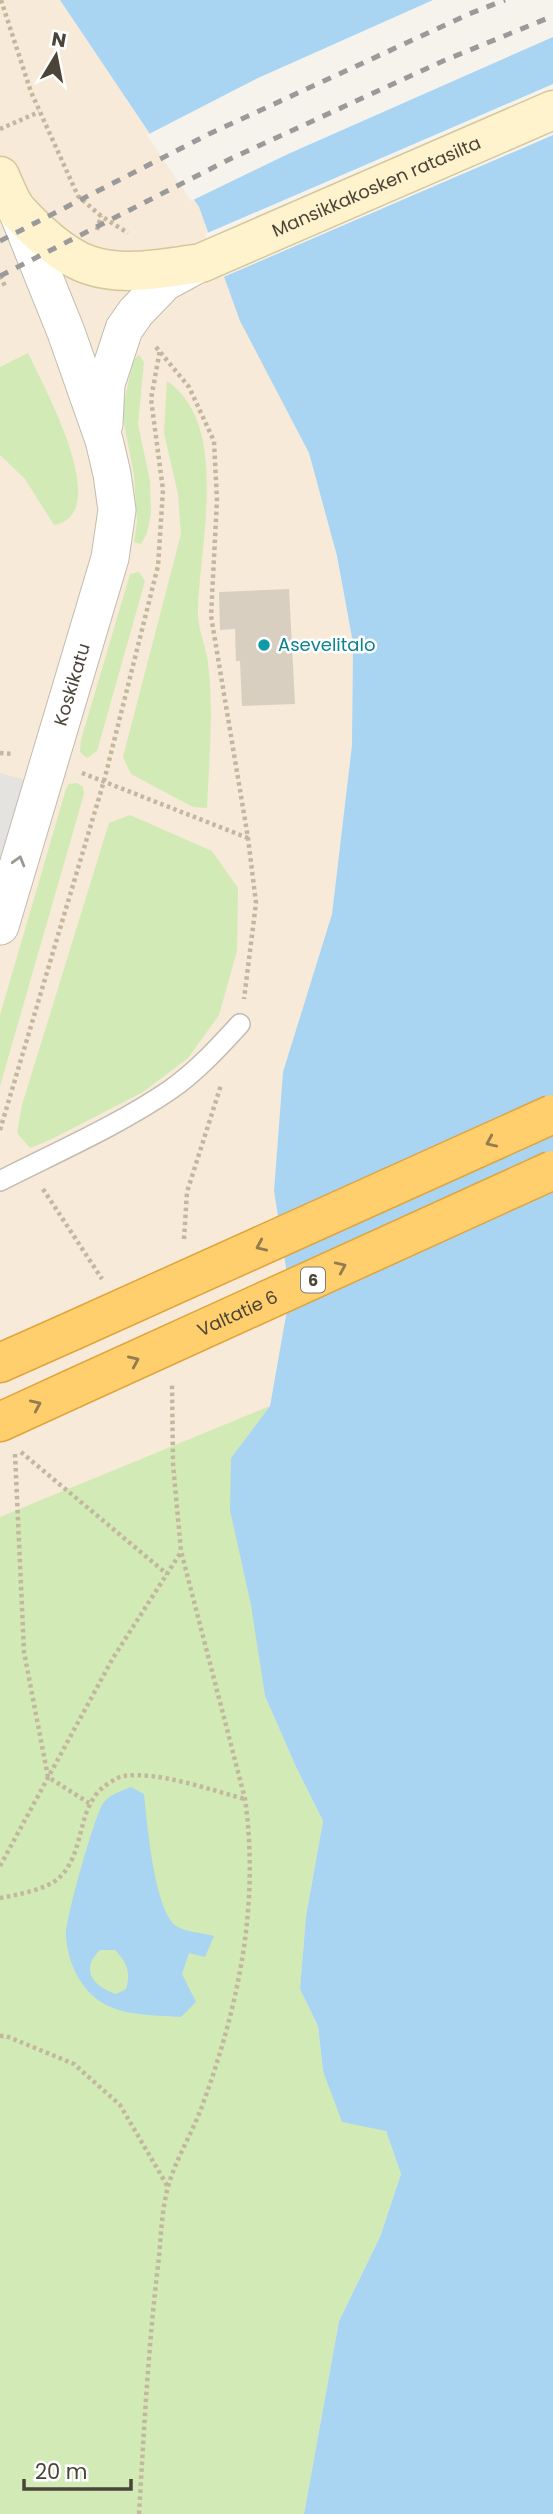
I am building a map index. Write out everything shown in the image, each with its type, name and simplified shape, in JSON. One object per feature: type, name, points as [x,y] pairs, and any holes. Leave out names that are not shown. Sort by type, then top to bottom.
[{"type":"highway","points":[[0,1363],[553,1114]]},
{"type":"highway","name":"Valtatie 6","points":[[0,1422],[553,1170]]},
{"type":"street","name":"Mansikkakosken ratasilta","points":[[8,192],[53,244],[88,265],[115,270],[153,270],[201,263],[553,110]]},
{"type":"street","name":"Koskikatu","points":[[0,926],[110,558],[117,510],[104,440],[66,332],[8,192]]},
{"type":"street","name":"Koskikatu","points":[[104,440],[106,384],[124,329],[136,312],[165,282],[201,263]]},
{"type":"lane","points":[[0,1181],[111,1125],[171,1090],[218,1048],[240,1024]]},
{"type":"path","points":[[1,0],[39,112],[78,196],[101,216]]},
{"type":"path","points":[[0,129],[39,112]]},
{"type":"path","points":[[0,1130],[104,781],[158,566],[163,490],[151,399],[163,337]]},
{"type":"path","points":[[160,350],[189,387],[214,441],[217,500],[211,616],[248,838],[256,903],[240,1024],[187,1192],[183,1247]]},
{"type":"path","points":[[48,760],[248,838]]},
{"type":"path","points":[[139,2514],[149,2337],[168,2188],[200,2110],[229,2027],[244,1959],[250,1903],[251,1852],[245,1799],[181,1551],[173,1464],[173,1372]]},
{"type":"path","points":[[89,1803],[48,1777],[24,1652],[15,1447],[167,1574]]},
{"type":"path","points":[[0,1866],[113,1658],[181,1551]]},
{"type":"path","points":[[0,1899],[34,1890],[60,1877],[76,1851],[89,1803],[101,1788],[120,1776],[146,1775],[245,1799]]},
{"type":"path","points":[[0,2036],[6,2036],[74,2064],[120,2105],[168,2188]]},
{"type":"shaded area","points":[[0,0],[60,0],[199,207],[241,322],[309,453],[337,556],[353,643],[352,745],[332,914],[283,1072],[274,1191],[290,1293],[270,1406],[339,2321],[304,2514],[0,2514]]},
{"type":"shaded area","points":[[0,773],[29,781],[0,886]]},
{"type":"green space","points":[[28,353],[58,417],[76,473],[78,498],[71,516],[54,525],[25,479],[0,455],[0,367]]},
{"type":"green space","points":[[139,355],[144,362],[138,424],[150,481],[151,513],[147,533],[141,544],[134,542],[137,522],[134,475],[122,413],[133,360]]},
{"type":"green space","points":[[167,381],[187,401],[199,426],[205,456],[206,521],[198,610],[208,663],[211,699],[207,808],[193,807],[131,774],[123,757],[181,534],[178,494],[164,433]]},
{"type":"green space","points":[[139,572],[145,581],[97,751],[87,758],[80,752],[81,740],[130,574]]},
{"type":"green space","points":[[77,783],[83,787],[84,794],[0,1086],[0,1015],[66,789],[69,784]]},
{"type":"green space","points":[[130,815],[212,851],[238,888],[237,951],[219,1015],[188,1058],[143,1092],[30,1148],[17,1133],[22,1105],[109,823]]},
{"type":"green space","points":[[270,1406],[231,1458],[265,1696],[323,1821],[306,1916],[300,1989],[318,2026],[323,2071],[386,2131],[401,2174],[380,2237],[339,2321],[304,2514],[0,2514],[0,1517]]},
{"type":"water","points":[[60,0],[553,0],[553,2514],[304,2514],[339,2321],[380,2237],[401,2174],[386,2131],[342,2122],[323,2071],[318,2026],[300,1989],[306,1916],[323,1821],[265,1696],[251,1605],[230,1510],[231,1458],[270,1406],[290,1293],[274,1191],[283,1072],[332,914],[352,745],[353,643],[337,556],[309,453],[240,321],[199,207]]},
{"type":"water","points":[[131,1787],[144,1794],[153,1864],[168,1917],[180,1928],[214,1936],[205,1957],[189,1953],[182,1974],[196,2002],[181,2017],[138,2014],[117,2009],[98,2000],[85,1987],[75,1971],[69,1953],[67,1926],[94,1825],[104,1802]],"holes":[[[100,1950],[115,1950],[125,1963],[128,1973],[126,1989],[116,1994],[101,1987],[90,1971],[94,1957]]]},
{"type":"pier","points":[[433,0],[553,0],[553,37],[288,154],[191,201],[147,135],[258,78]]},
{"type":"pier","points":[[553,84],[553,135],[221,278],[205,234]]},
{"type":"building","name":"Asevelitalo","points":[[289,589],[295,704],[242,706],[235,629],[220,630],[219,592]]},
{"type":"railway","points":[[0,241],[209,134],[505,0]]},
{"type":"railway","points":[[0,276],[230,159],[443,61],[553,16]]},
{"type":"place","name":"Asevelitalo","points":[[264,645]]}]
